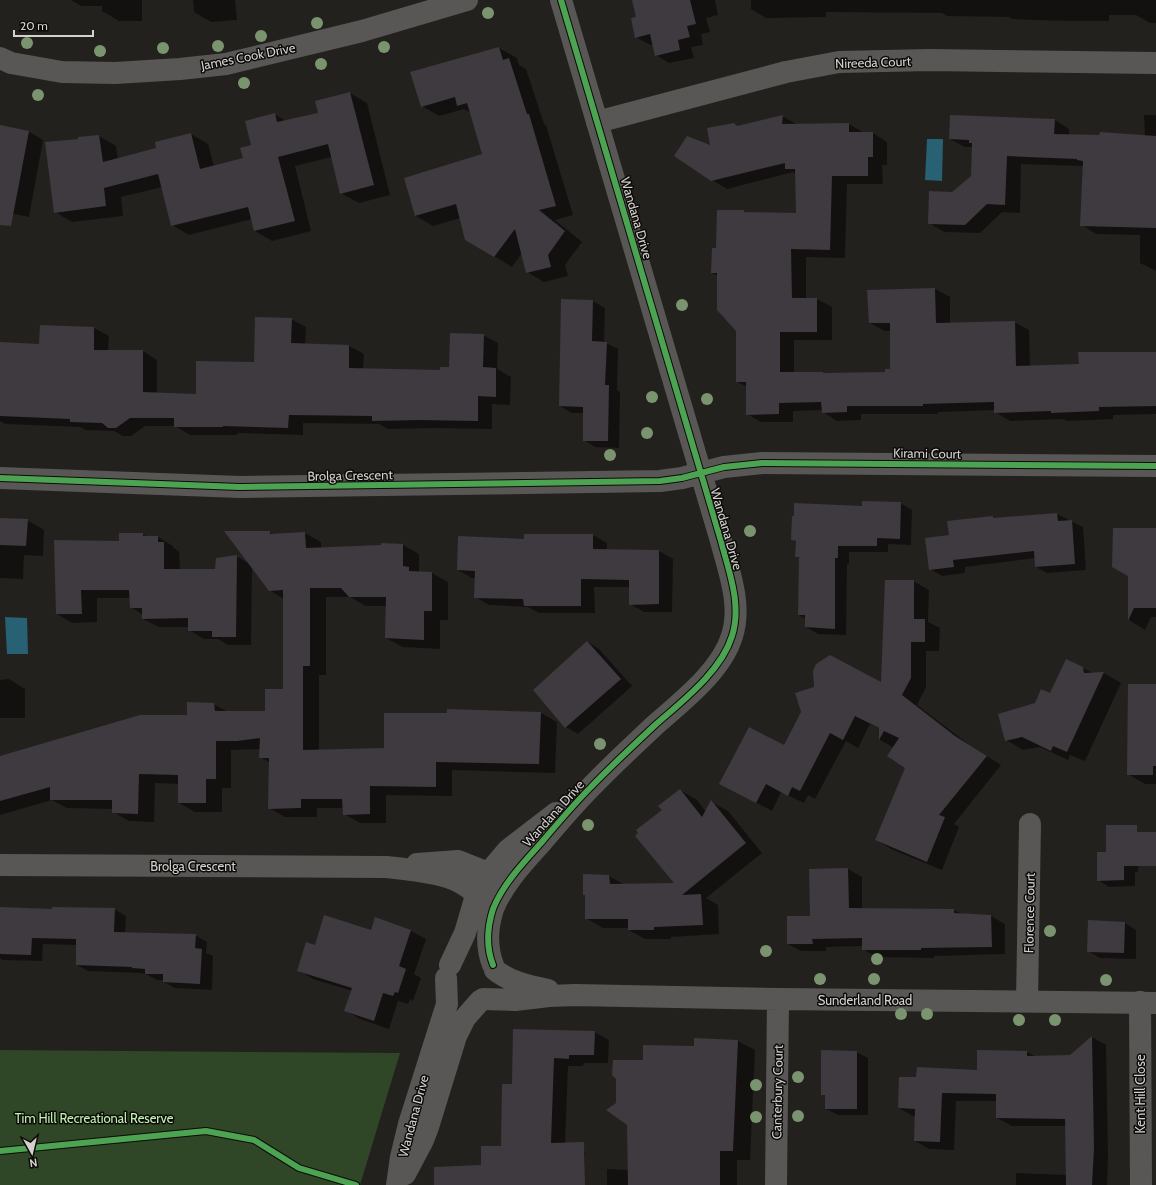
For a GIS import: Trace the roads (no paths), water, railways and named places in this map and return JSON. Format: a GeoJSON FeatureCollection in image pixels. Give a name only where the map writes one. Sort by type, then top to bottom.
{"type":"FeatureCollection","features":[{"type":"Feature","properties":{"kind":"street","name":"James Cook Drive"},"geometry":{"type":"LineString","coordinates":[[0,58],[10,63],[62,72],[115,73],[180,69],[226,64],[362,31],[467,0]]}},
{"type":"Feature","properties":{"kind":"street","name":"Wandana Drive"},"geometry":{"type":"LineString","coordinates":[[398,1185],[423,1140],[456,1036],[465,1018],[482,1000],[490,994],[495,985],[496,975],[488,949],[489,924],[501,893],[527,859],[576,803],[602,776],[705,679],[723,656],[732,636],[736,613],[734,592],[720,541],[561,0]]}},
{"type":"Feature","properties":{"kind":"street","name":"Nireeda Court"},"geometry":{"type":"LineString","coordinates":[[597,122],[786,72],[839,62],[930,60],[1156,63]]}},
{"type":"Feature","properties":{"kind":"street","name":"Kirami Court"},"geometry":{"type":"LineString","coordinates":[[699,472],[724,466],[762,462],[1156,466]]}},
{"type":"Feature","properties":{"kind":"street","name":"Brolga Crescent"},"geometry":{"type":"LineString","coordinates":[[0,478],[240,487],[660,481],[682,478],[699,472]]}},
{"type":"Feature","properties":{"kind":"street","name":"Wandana Drive"},"geometry":{"type":"LineString","coordinates":[[398,1185],[401,1157],[409,1124],[447,1004],[448,971],[465,933],[477,894],[488,873],[508,850],[602,776]]}},
{"type":"Feature","properties":{"kind":"street","name":"Florence Court"},"geometry":{"type":"LineString","coordinates":[[1027,1001],[1030,824]]}},
{"type":"Feature","properties":{"kind":"street","name":"Brolga Crescent"},"geometry":{"type":"LineString","coordinates":[[386,867],[454,860],[488,873]]}},
{"type":"Feature","properties":{"kind":"street","name":"Brolga Crescent"},"geometry":{"type":"LineString","coordinates":[[0,865],[386,867],[406,869],[451,878],[477,894]]}},
{"type":"Feature","properties":{"kind":"street"},"geometry":{"type":"LineString","coordinates":[[488,873],[501,893]]}},
{"type":"Feature","properties":{"kind":"street"},"geometry":{"type":"LineString","coordinates":[[477,894],[501,893]]}},
{"type":"Feature","properties":{"kind":"street"},"geometry":{"type":"LineString","coordinates":[[482,1000],[467,1002],[460,1000],[447,985],[448,971],[460,956],[472,953],[482,955],[490,961],[494,968]]}},
{"type":"Feature","properties":{"kind":"street","name":"Sunderland Road"},"geometry":{"type":"LineString","coordinates":[[494,968],[507,979],[514,982],[575,995]]}},
{"type":"Feature","properties":{"kind":"street","name":"Sunderland Road"},"geometry":{"type":"LineString","coordinates":[[482,1000],[515,1000],[575,995],[778,999],[1148,1002]]}},
{"type":"Feature","properties":{"kind":"street","name":"Canterbury Court"},"geometry":{"type":"LineString","coordinates":[[776,1185],[778,999]]}},
{"type":"Feature","properties":{"kind":"street","name":"Kent Hill Close"},"geometry":{"type":"LineString","coordinates":[[1141,1185],[1139,1120],[1148,1002]]}},
{"type":"Feature","properties":{"kind":"water"},"geometry":{"type":"Polygon","coordinates":[[[927,139],[943,139],[942,181],[925,180],[927,139]]]}},
{"type":"Feature","properties":{"kind":"water"},"geometry":{"type":"Polygon","coordinates":[[[5,617],[27,618],[28,654],[7,654],[5,617]]]}},
{"type":"Feature","properties":{"kind":"park label","name":"Tim Hill Recreational Reserve"},"geometry":{"type":"Point","coordinates":[94,1118]}}]}
